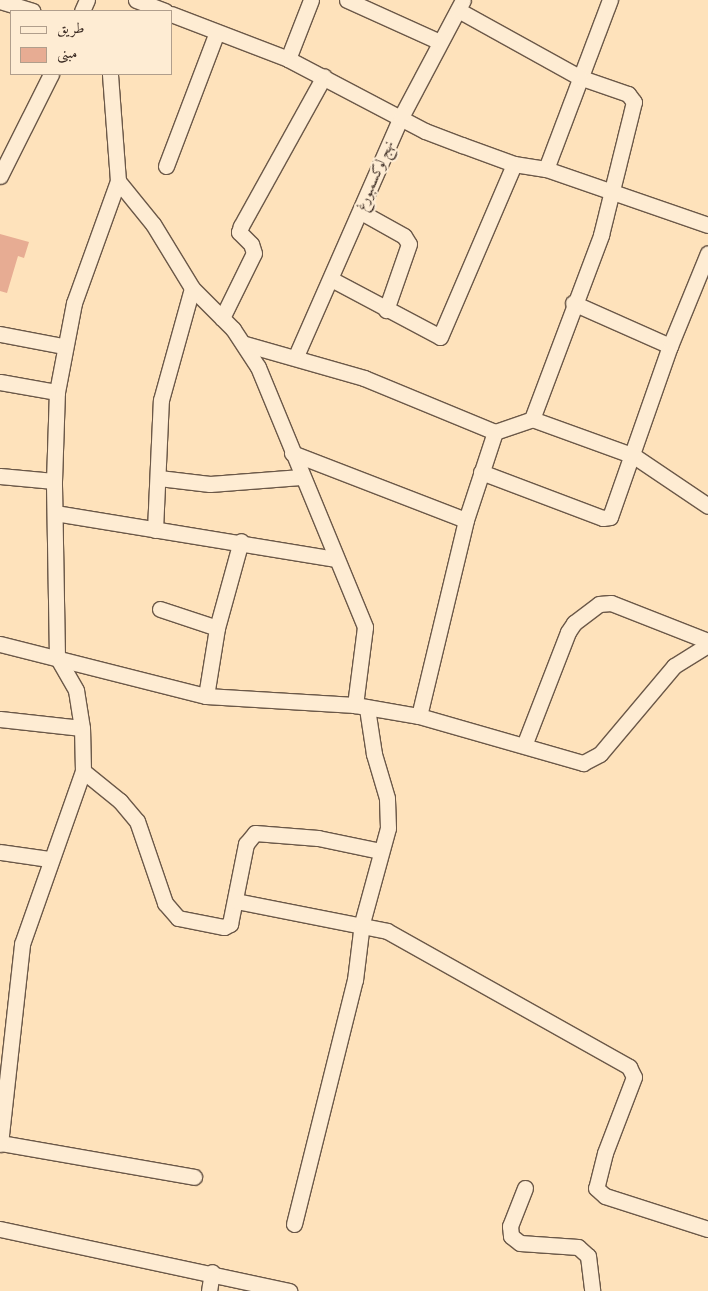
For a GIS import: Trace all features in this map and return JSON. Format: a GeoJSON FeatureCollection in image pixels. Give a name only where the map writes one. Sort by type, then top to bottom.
{"type":"FeatureCollection","features":[{"type":"Feature","properties":{"kind":"street"},"geometry":{"type":"LineString","coordinates":[[136,0],[162,10]]}},
{"type":"Feature","properties":{"kind":"street"},"geometry":{"type":"LineString","coordinates":[[288,59],[311,0]]}},
{"type":"Feature","properties":{"kind":"street"},"geometry":{"type":"LineString","coordinates":[[347,0],[440,42]]}},
{"type":"Feature","properties":{"kind":"street"},"geometry":{"type":"LineString","coordinates":[[546,169],[579,77],[610,0]]}},
{"type":"Feature","properties":{"kind":"street"},"geometry":{"type":"LineString","coordinates":[[0,1],[29,10]]}},
{"type":"Feature","properties":{"kind":"street"},"geometry":{"type":"LineString","coordinates":[[460,5],[579,77],[628,94],[634,102],[612,193],[532,419]]}},
{"type":"Feature","properties":{"kind":"street","name":"نهج لوكسمبورغ"},"geometry":{"type":"LineString","coordinates":[[296,356],[361,212],[401,116],[460,5]]}},
{"type":"Feature","properties":{"kind":"street"},"geometry":{"type":"LineString","coordinates":[[172,14],[288,59],[401,116],[425,131],[514,164],[546,169],[708,225]]}},
{"type":"Feature","properties":{"kind":"street"},"geometry":{"type":"LineString","coordinates":[[166,166],[217,32]]}},
{"type":"Feature","properties":{"kind":"street"},"geometry":{"type":"LineString","coordinates":[[0,176],[50,75]]}},
{"type":"Feature","properties":{"kind":"street"},"geometry":{"type":"LineString","coordinates":[[110,75],[118,181],[89,256],[63,346],[57,392],[54,481],[56,657],[76,690],[82,728],[83,771],[49,859],[22,944],[7,1014],[0,1143],[194,1177]]}},
{"type":"Feature","properties":{"kind":"street"},"geometry":{"type":"LineString","coordinates":[[222,318],[254,253],[251,244],[242,237],[241,226],[324,76]]}},
{"type":"Feature","properties":{"kind":"street"},"geometry":{"type":"LineString","coordinates":[[331,279],[435,337],[442,335],[514,164]]}},
{"type":"Feature","properties":{"kind":"street"},"geometry":{"type":"LineString","coordinates":[[118,181],[153,224],[192,288],[245,344],[365,627],[361,706],[388,813],[362,923],[356,980],[294,1224]]}},
{"type":"Feature","properties":{"kind":"street"},"geometry":{"type":"LineString","coordinates":[[361,212],[404,236],[409,244],[386,310]]}},
{"type":"Feature","properties":{"kind":"street"},"geometry":{"type":"LineString","coordinates":[[481,472],[607,519],[613,514],[670,346],[708,252]]}},
{"type":"Feature","properties":{"kind":"street"},"geometry":{"type":"LineString","coordinates":[[155,530],[159,478],[161,400],[192,288]]}},
{"type":"Feature","properties":{"kind":"street"},"geometry":{"type":"LineString","coordinates":[[573,303],[670,346]]}},
{"type":"Feature","properties":{"kind":"street"},"geometry":{"type":"LineString","coordinates":[[0,334],[63,346]]}},
{"type":"Feature","properties":{"kind":"street"},"geometry":{"type":"LineString","coordinates":[[245,344],[296,356],[364,378],[494,432],[532,419],[634,456],[708,506]]}},
{"type":"Feature","properties":{"kind":"street"},"geometry":{"type":"LineString","coordinates":[[0,382],[57,392]]}},
{"type":"Feature","properties":{"kind":"street"},"geometry":{"type":"LineString","coordinates":[[419,716],[466,520],[494,432]]}},
{"type":"Feature","properties":{"kind":"street"},"geometry":{"type":"LineString","coordinates":[[292,453],[466,520]]}},
{"type":"Feature","properties":{"kind":"street"},"geometry":{"type":"LineString","coordinates":[[0,476],[54,481]]}},
{"type":"Feature","properties":{"kind":"street"},"geometry":{"type":"LineString","coordinates":[[159,478],[210,484],[301,477]]}},
{"type":"Feature","properties":{"kind":"street"},"geometry":{"type":"LineString","coordinates":[[55,513],[155,530],[241,541],[336,559]]}},
{"type":"Feature","properties":{"kind":"street"},"geometry":{"type":"LineString","coordinates":[[206,696],[217,628],[241,541]]}},
{"type":"Feature","properties":{"kind":"street"},"geometry":{"type":"LineString","coordinates":[[525,743],[568,632],[574,623],[599,604],[611,603],[708,641]]}},
{"type":"Feature","properties":{"kind":"street"},"geometry":{"type":"LineString","coordinates":[[160,609],[217,628]]}},
{"type":"Feature","properties":{"kind":"street"},"geometry":{"type":"LineString","coordinates":[[0,644],[206,696],[361,706],[419,716],[525,743],[583,764],[595,760],[674,666],[708,645]]}},
{"type":"Feature","properties":{"kind":"street"},"geometry":{"type":"LineString","coordinates":[[0,719],[82,728]]}},
{"type":"Feature","properties":{"kind":"street"},"geometry":{"type":"LineString","coordinates":[[83,771],[120,801],[137,821],[172,916],[228,926],[236,901],[246,844],[255,833],[318,838],[380,851]]}},
{"type":"Feature","properties":{"kind":"street"},"geometry":{"type":"LineString","coordinates":[[0,852],[49,859]]}},
{"type":"Feature","properties":{"kind":"street"},"geometry":{"type":"LineString","coordinates":[[236,901],[362,923],[387,931],[631,1069],[634,1077],[596,1188],[605,1196],[708,1229]]}},
{"type":"Feature","properties":{"kind":"street"},"geometry":{"type":"LineString","coordinates":[[525,1188],[510,1226],[511,1236],[520,1243],[578,1247],[588,1256],[592,1291]]}},
{"type":"Feature","properties":{"kind":"street"},"geometry":{"type":"LineString","coordinates":[[0,1229],[212,1272],[289,1291]]}},
{"type":"Feature","properties":{"kind":"street"},"geometry":{"type":"LineString","coordinates":[[209,1291],[212,1272]]}},
{"type":"Feature","properties":{"kind":"building"},"geometry":{"type":"Polygon","coordinates":[[[0,234],[29,242],[24,258],[18,256],[7,293],[0,291],[0,234]]]}}]}
